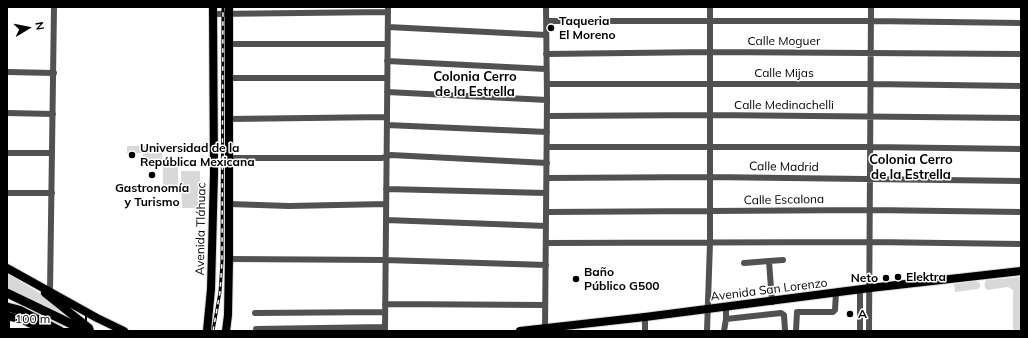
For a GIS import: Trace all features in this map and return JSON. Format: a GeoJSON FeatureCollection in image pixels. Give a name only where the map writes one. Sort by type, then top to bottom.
{"type":"FeatureCollection","features":[{"type":"Feature","properties":{"kind":"highway"},"geometry":{"type":"LineString","coordinates":[[7,293],[86,331]]}},
{"type":"Feature","properties":{"kind":"highway"},"geometry":{"type":"LineString","coordinates":[[7,307],[19,310],[60,331]]}},
{"type":"Feature","properties":{"kind":"main road","name":"Avenida Tláhuac"},"geometry":{"type":"LineString","coordinates":[[207,331],[211,289],[214,173],[213,10]]}},
{"type":"Feature","properties":{"kind":"main road"},"geometry":{"type":"LineString","coordinates":[[226,331],[228,315],[229,259],[229,10]]}},
{"type":"Feature","properties":{"kind":"main road"},"geometry":{"type":"LineString","coordinates":[[7,268],[97,318],[124,331]]}},
{"type":"Feature","properties":{"kind":"main road","name":"Avenida San Lorenzo"},"geometry":{"type":"LineString","coordinates":[[520,331],[1021,271]]}},
{"type":"Feature","properties":{"kind":"main road"},"geometry":{"type":"LineString","coordinates":[[24,277],[89,328],[90,331]]}},
{"type":"Feature","properties":{"kind":"main road"},"geometry":{"type":"LineString","coordinates":[[7,316],[22,320],[45,331]]}},
{"type":"Feature","properties":{"kind":"street"},"geometry":{"type":"LineString","coordinates":[[50,292],[54,7]]}},
{"type":"Feature","properties":{"kind":"street"},"geometry":{"type":"LineString","coordinates":[[545,329],[547,163],[546,7]]}},
{"type":"Feature","properties":{"kind":"street"},"geometry":{"type":"LineString","coordinates":[[707,331],[710,243],[710,7]]}},
{"type":"Feature","properties":{"kind":"street"},"geometry":{"type":"LineString","coordinates":[[869,331],[871,7]]}},
{"type":"Feature","properties":{"kind":"street"},"geometry":{"type":"LineString","coordinates":[[213,10],[387,9],[385,329],[256,330]]}},
{"type":"Feature","properties":{"kind":"street"},"geometry":{"type":"LineString","coordinates":[[546,21],[871,21],[1021,23]]}},
{"type":"Feature","properties":{"kind":"street"},"geometry":{"type":"LineString","coordinates":[[388,27],[546,35]]}},
{"type":"Feature","properties":{"kind":"street"},"geometry":{"type":"LineString","coordinates":[[230,44],[387,44]]}},
{"type":"Feature","properties":{"kind":"street","name":"Calle Moguer"},"geometry":{"type":"LineString","coordinates":[[546,54],[710,52],[1021,54]]}},
{"type":"Feature","properties":{"kind":"street"},"geometry":{"type":"LineString","coordinates":[[387,61],[546,69]]}},
{"type":"Feature","properties":{"kind":"street"},"geometry":{"type":"LineString","coordinates":[[7,72],[54,72]]}},
{"type":"Feature","properties":{"kind":"street"},"geometry":{"type":"LineString","coordinates":[[230,78],[387,78]]}},
{"type":"Feature","properties":{"kind":"street","name":"Calle Mijas"},"geometry":{"type":"LineString","coordinates":[[547,84],[871,84],[1021,86]]}},
{"type":"Feature","properties":{"kind":"street"},"geometry":{"type":"LineString","coordinates":[[387,92],[547,100]]}},
{"type":"Feature","properties":{"kind":"street"},"geometry":{"type":"LineString","coordinates":[[7,113],[53,114]]}},
{"type":"Feature","properties":{"kind":"street","name":"Calle Medinachelli"},"geometry":{"type":"LineString","coordinates":[[547,116],[709,115],[1021,118]]}},
{"type":"Feature","properties":{"kind":"street"},"geometry":{"type":"LineString","coordinates":[[229,119],[387,117]]}},
{"type":"Feature","properties":{"kind":"street"},"geometry":{"type":"LineString","coordinates":[[387,125],[547,132]]}},
{"type":"Feature","properties":{"kind":"street"},"geometry":{"type":"LineString","coordinates":[[547,147],[870,147],[1021,149]]}},
{"type":"Feature","properties":{"kind":"street"},"geometry":{"type":"LineString","coordinates":[[7,154],[52,153]]}},
{"type":"Feature","properties":{"kind":"street"},"geometry":{"type":"LineString","coordinates":[[229,158],[382,158],[386,156],[399,156],[547,163]]}},
{"type":"Feature","properties":{"kind":"street","name":"Calle Madrid"},"geometry":{"type":"LineString","coordinates":[[546,178],[710,177],[1021,181]]}},
{"type":"Feature","properties":{"kind":"street"},"geometry":{"type":"LineString","coordinates":[[386,188],[546,193]]}},
{"type":"Feature","properties":{"kind":"street"},"geometry":{"type":"LineString","coordinates":[[7,193],[52,192]]}},
{"type":"Feature","properties":{"kind":"street"},"geometry":{"type":"LineString","coordinates":[[229,204],[289,206],[386,204]]}},
{"type":"Feature","properties":{"kind":"street","name":"Calle Escalona"},"geometry":{"type":"LineString","coordinates":[[546,212],[870,210],[1021,212]]}},
{"type":"Feature","properties":{"kind":"street"},"geometry":{"type":"LineString","coordinates":[[386,220],[546,226]]}},
{"type":"Feature","properties":{"kind":"street"},"geometry":{"type":"LineString","coordinates":[[546,243],[870,242],[1021,244]]}},
{"type":"Feature","properties":{"kind":"street"},"geometry":{"type":"LineString","coordinates":[[229,259],[385,260],[546,265]]}},
{"type":"Feature","properties":{"kind":"street"},"geometry":{"type":"LineString","coordinates":[[744,263],[783,260]]}},
{"type":"Feature","properties":{"kind":"street"},"geometry":{"type":"LineString","coordinates":[[769,261],[772,302]]}},
{"type":"Feature","properties":{"kind":"street"},"geometry":{"type":"LineString","coordinates":[[860,290],[860,330]]}},
{"type":"Feature","properties":{"kind":"street"},"geometry":{"type":"LineString","coordinates":[[796,331],[797,312],[833,312],[835,310],[836,293]]}},
{"type":"Feature","properties":{"kind":"street"},"geometry":{"type":"LineString","coordinates":[[385,304],[545,305]]}},
{"type":"Feature","properties":{"kind":"street"},"geometry":{"type":"LineString","coordinates":[[724,331],[726,307]]}},
{"type":"Feature","properties":{"kind":"street"},"geometry":{"type":"LineString","coordinates":[[255,313],[385,312]]}},
{"type":"Feature","properties":{"kind":"street"},"geometry":{"type":"LineString","coordinates":[[726,319],[781,313],[784,315],[785,330]]}},
{"type":"Feature","properties":{"kind":"street"},"geometry":{"type":"LineString","coordinates":[[645,317],[645,331]]}},
{"type":"Feature","properties":{"kind":"shaded area"},"geometry":{"type":"Polygon","coordinates":[[[162,145],[162,163],[143,163],[143,153],[127,153],[127,146],[162,145]]]}},
{"type":"Feature","properties":{"kind":"shaded area"},"geometry":{"type":"Polygon","coordinates":[[[163,166],[178,166],[178,191],[163,192],[163,166]]]}},
{"type":"Feature","properties":{"kind":"shaded area"},"geometry":{"type":"Polygon","coordinates":[[[181,171],[200,171],[200,208],[182,208],[181,171]]]}},
{"type":"Feature","properties":{"kind":"shaded area"},"geometry":{"type":"Polygon","coordinates":[[[7,273],[38,292],[80,325],[7,289],[7,273]]]}},
{"type":"Feature","properties":{"kind":"shaded area"},"geometry":{"type":"Polygon","coordinates":[[[1021,277],[1021,330],[1014,330],[1013,290],[1008,287],[987,290],[985,288],[985,284],[986,280],[1021,277]]]}},
{"type":"Feature","properties":{"kind":"shaded area"},"geometry":{"type":"Polygon","coordinates":[[[976,281],[980,283],[980,287],[978,289],[955,292],[954,284],[976,281]]]}},
{"type":"Feature","properties":{"kind":"railway"},"geometry":{"type":"LineString","coordinates":[[213,331],[220,292],[222,262],[223,7]]}},
{"type":"Feature","properties":{"kind":"place","name":"Taqueria El Moreno"},"geometry":{"type":"Point","coordinates":[551,28]}},
{"type":"Feature","properties":{"kind":"place","name":"Universidad de la República Mexicana"},"geometry":{"type":"Point","coordinates":[132,155]}},
{"type":"Feature","properties":{"kind":"place","name":"Gastronomía y Turismo"},"geometry":{"type":"Point","coordinates":[152,175]}},
{"type":"Feature","properties":{"kind":"place","name":"Elektra"},"geometry":{"type":"Point","coordinates":[898,277]}},
{"type":"Feature","properties":{"kind":"place","name":"Neto"},"geometry":{"type":"Point","coordinates":[886,278]}},
{"type":"Feature","properties":{"kind":"place","name":"Baño Público G500"},"geometry":{"type":"Point","coordinates":[576,279]}},
{"type":"Feature","properties":{"kind":"place","name":"A"},"geometry":{"type":"Point","coordinates":[850,314]}},
{"type":"Feature","properties":{"kind":"district","name":"Colonia Cerro de la Estrella"},"geometry":{"type":"Point","coordinates":[475,84]}},
{"type":"Feature","properties":{"kind":"district","name":"Colonia Cerro de la Estrella"},"geometry":{"type":"Point","coordinates":[911,168]}}]}
